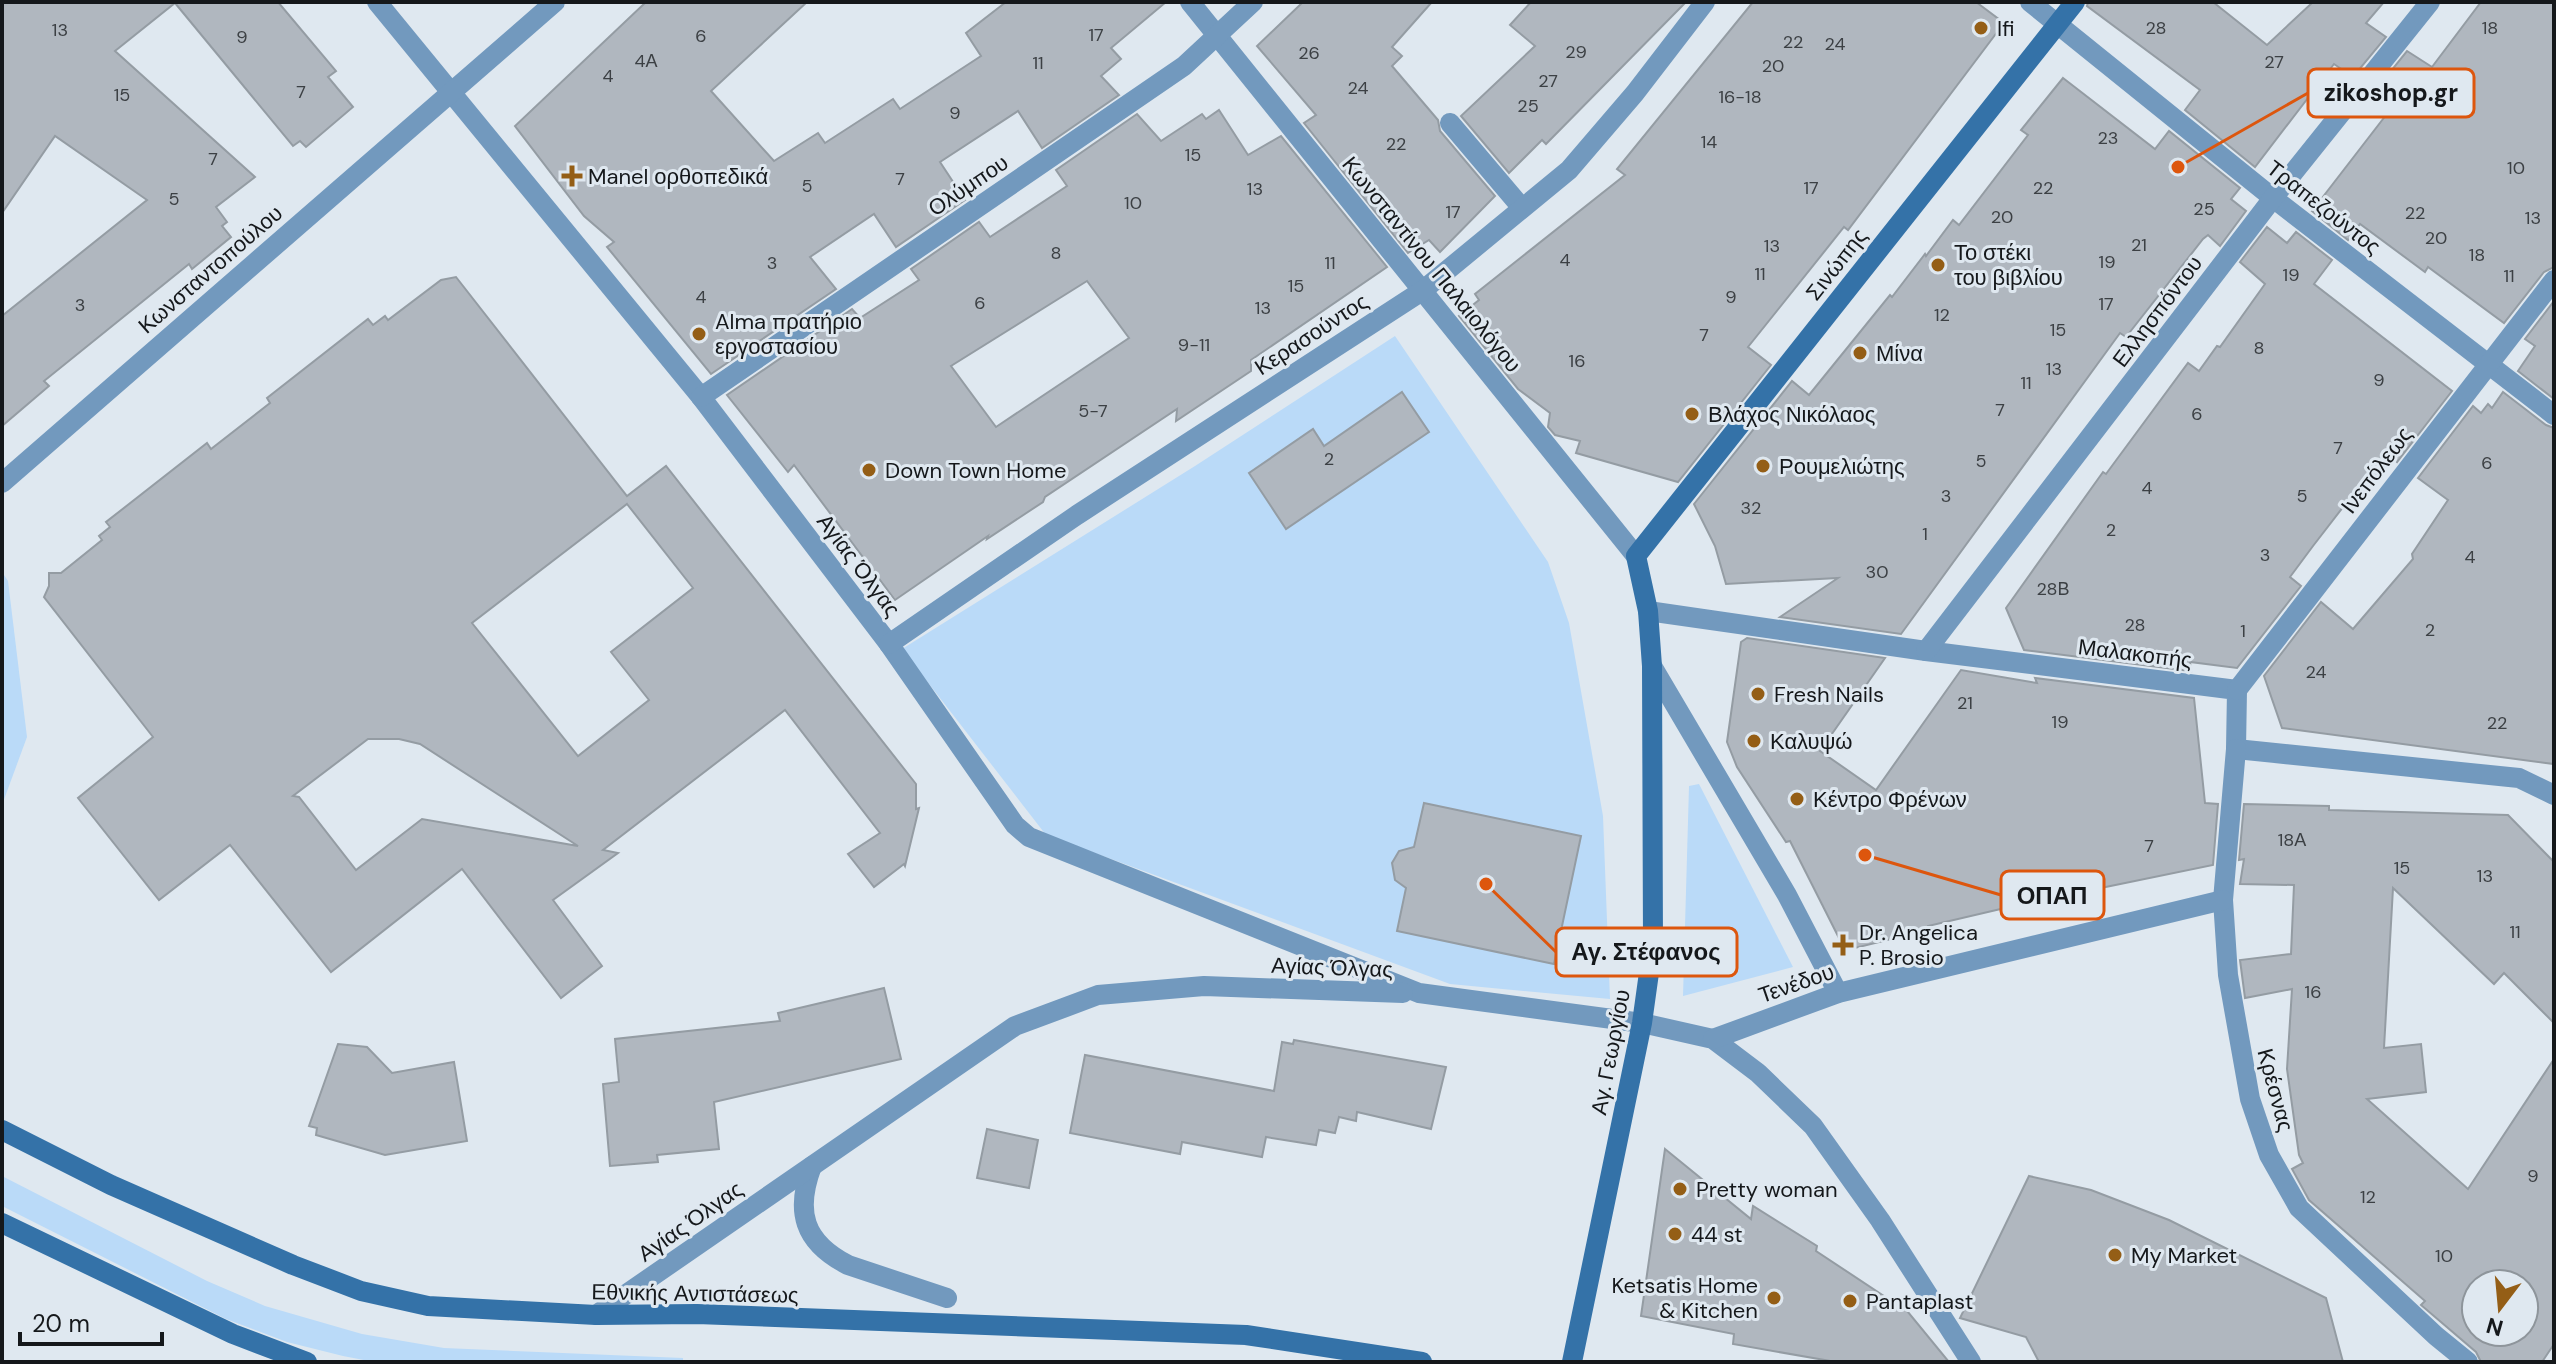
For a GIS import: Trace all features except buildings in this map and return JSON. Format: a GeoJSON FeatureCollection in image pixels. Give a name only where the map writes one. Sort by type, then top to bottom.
{"type":"FeatureCollection","features":[{"type":"Feature","properties":{"kind":"main road","name":"Σινώπης"},"geometry":{"type":"LineString","coordinates":[[1636,556],[2075,2]]}},
{"type":"Feature","properties":{"kind":"main road","name":"Αγ. Γεωργίου"},"geometry":{"type":"LineString","coordinates":[[1572,1362],[1642,1023],[1653,944],[1652,666],[1648,611],[1636,556]]}},
{"type":"Feature","properties":{"kind":"main road","name":"Εθνικής Αντιστάσεως"},"geometry":{"type":"LineString","coordinates":[[2,1130],[111,1185],[293,1265],[361,1291],[428,1306],[596,1315],[697,1314],[1246,1335],[1422,1362]]}},
{"type":"Feature","properties":{"kind":"main road"},"geometry":{"type":"LineString","coordinates":[[2,1223],[233,1334],[307,1362]]}},
{"type":"Feature","properties":{"kind":"street","name":"Αγίας Όλγας"},"geometry":{"type":"LineString","coordinates":[[377,2],[701,397],[889,644],[1015,825],[1029,837],[1419,993]]}},
{"type":"Feature","properties":{"kind":"street","name":"Κωνσταντοπούλου"},"geometry":{"type":"LineString","coordinates":[[2,483],[555,2]]}},
{"type":"Feature","properties":{"kind":"street","name":"Κωνσταντίνου Παλαιολόγου"},"geometry":{"type":"LineString","coordinates":[[1190,2],[1636,556]]}},
{"type":"Feature","properties":{"kind":"street","name":"Ολύμπου"},"geometry":{"type":"LineString","coordinates":[[701,397],[1184,66],[1253,2]]}},
{"type":"Feature","properties":{"kind":"street","name":"Κερασούντος"},"geometry":{"type":"LineString","coordinates":[[889,644],[1090,507],[1422,291],[1569,170],[1635,93],[1705,2]]}},
{"type":"Feature","properties":{"kind":"street","name":"Τραπεζούντος"},"geometry":{"type":"LineString","coordinates":[[2030,2],[2273,198],[2554,415]]}},
{"type":"Feature","properties":{"kind":"street","name":"Ελλησπόντου"},"geometry":{"type":"LineString","coordinates":[[1926,651],[2273,198],[2430,2]]}},
{"type":"Feature","properties":{"kind":"street"},"geometry":{"type":"LineString","coordinates":[[1450,123],[1522,208]]}},
{"type":"Feature","properties":{"kind":"street","name":"Ινεπόλεως"},"geometry":{"type":"LineString","coordinates":[[2237,690],[2554,280]]}},
{"type":"Feature","properties":{"kind":"street","name":"Μαλακοπής"},"geometry":{"type":"LineString","coordinates":[[1648,611],[1926,651],[2237,690]]}},
{"type":"Feature","properties":{"kind":"street"},"geometry":{"type":"LineString","coordinates":[[1652,666],[1787,895],[1838,993]]}},
{"type":"Feature","properties":{"kind":"street"},"geometry":{"type":"LineString","coordinates":[[2237,690],[2236,749],[2519,778],[2554,795]]}},
{"type":"Feature","properties":{"kind":"street","name":"Κρέσνας"},"geometry":{"type":"LineString","coordinates":[[2236,749],[2223,900],[2228,975],[2250,1099],[2269,1155],[2283,1185],[2299,1208],[2468,1362]]}},
{"type":"Feature","properties":{"kind":"street","name":"Τενέδου"},"geometry":{"type":"LineString","coordinates":[[1713,1039],[1838,993],[2223,900]]}},
{"type":"Feature","properties":{"kind":"street","name":"Αγίας Όλγας"},"geometry":{"type":"LineString","coordinates":[[596,1315],[1015,1026],[1098,995],[1204,986],[1419,993],[1642,1023],[1713,1039]]}},
{"type":"Feature","properties":{"kind":"street"},"geometry":{"type":"LineString","coordinates":[[1713,1039],[1758,1073],[1813,1126],[1880,1220],[1971,1362]]}},
{"type":"Feature","properties":{"kind":"street"},"geometry":{"type":"LineString","coordinates":[[812,1166],[804,1188],[804,1221],[811,1234],[833,1258],[947,1298]]}},
{"type":"Feature","properties":{"kind":"shaded area"},"geometry":{"type":"Polygon","coordinates":[[[1395,336],[1548,562],[1569,623],[1603,816],[1610,999],[1450,984],[1046,835],[902,649],[1195,466],[1395,336]]]}},
{"type":"Feature","properties":{"kind":"shaded area"},"geometry":{"type":"Polygon","coordinates":[[[2,572],[8,581],[27,737],[2,805],[2,572]]]}},
{"type":"Feature","properties":{"kind":"shaded area"},"geometry":{"type":"Polygon","coordinates":[[[1699,784],[1793,967],[1683,996],[1689,786],[1699,784]]]}},
{"type":"Feature","properties":{"kind":"shaded area"},"geometry":{"type":"Polygon","coordinates":[[[2,1176],[207,1281],[265,1306],[362,1334],[444,1348],[683,1358],[683,1362],[374,1362],[287,1342],[226,1319],[2,1206],[2,1176]]]}},
{"type":"Feature","properties":{"kind":"place","name":"Ifi"},"geometry":{"type":"Point","coordinates":[1981,28]}},
{"type":"Feature","properties":{"kind":"place","name":"zikoshop.gr"},"geometry":{"type":"Point","coordinates":[2178,167]}},
{"type":"Feature","properties":{"kind":"place","name":"Manel ορθοπεδικά"},"geometry":{"type":"Point","coordinates":[572,176]}},
{"type":"Feature","properties":{"kind":"place","name":"Το στέκι του βιβλίου"},"geometry":{"type":"Point","coordinates":[1938,265]}},
{"type":"Feature","properties":{"kind":"place","name":"Alma πρατήριο εργοστασίου"},"geometry":{"type":"Point","coordinates":[699,334]}},
{"type":"Feature","properties":{"kind":"place","name":"Μίνα"},"geometry":{"type":"Point","coordinates":[1860,353]}},
{"type":"Feature","properties":{"kind":"place","name":"Βλάχος Νικόλαος"},"geometry":{"type":"Point","coordinates":[1692,414]}},
{"type":"Feature","properties":{"kind":"place","name":"Ρουμελιώτης"},"geometry":{"type":"Point","coordinates":[1763,466]}},
{"type":"Feature","properties":{"kind":"place","name":"Down Town Home"},"geometry":{"type":"Point","coordinates":[869,470]}},
{"type":"Feature","properties":{"kind":"place","name":"Fresh Nails"},"geometry":{"type":"Point","coordinates":[1758,694]}},
{"type":"Feature","properties":{"kind":"place","name":"Καλυψώ"},"geometry":{"type":"Point","coordinates":[1754,741]}},
{"type":"Feature","properties":{"kind":"place","name":"Κέντρο Φρένων"},"geometry":{"type":"Point","coordinates":[1797,799]}},
{"type":"Feature","properties":{"kind":"place","name":"ΟΠΑΠ"},"geometry":{"type":"Point","coordinates":[1865,855]}},
{"type":"Feature","properties":{"kind":"place","name":"Αγ. Στέφανος"},"geometry":{"type":"Point","coordinates":[1486,884]}},
{"type":"Feature","properties":{"kind":"place","name":"Dr. Angelica P. Brosio"},"geometry":{"type":"Point","coordinates":[1843,945]}},
{"type":"Feature","properties":{"kind":"place","name":"Pretty woman"},"geometry":{"type":"Point","coordinates":[1680,1189]}},
{"type":"Feature","properties":{"kind":"place","name":"44 st"},"geometry":{"type":"Point","coordinates":[1675,1234]}},
{"type":"Feature","properties":{"kind":"place","name":"My Market"},"geometry":{"type":"Point","coordinates":[2115,1255]}},
{"type":"Feature","properties":{"kind":"place","name":"Ketsatis Home & Kitchen"},"geometry":{"type":"Point","coordinates":[1774,1298]}},
{"type":"Feature","properties":{"kind":"place","name":"Pantaplast"},"geometry":{"type":"Point","coordinates":[1850,1301]}}]}
